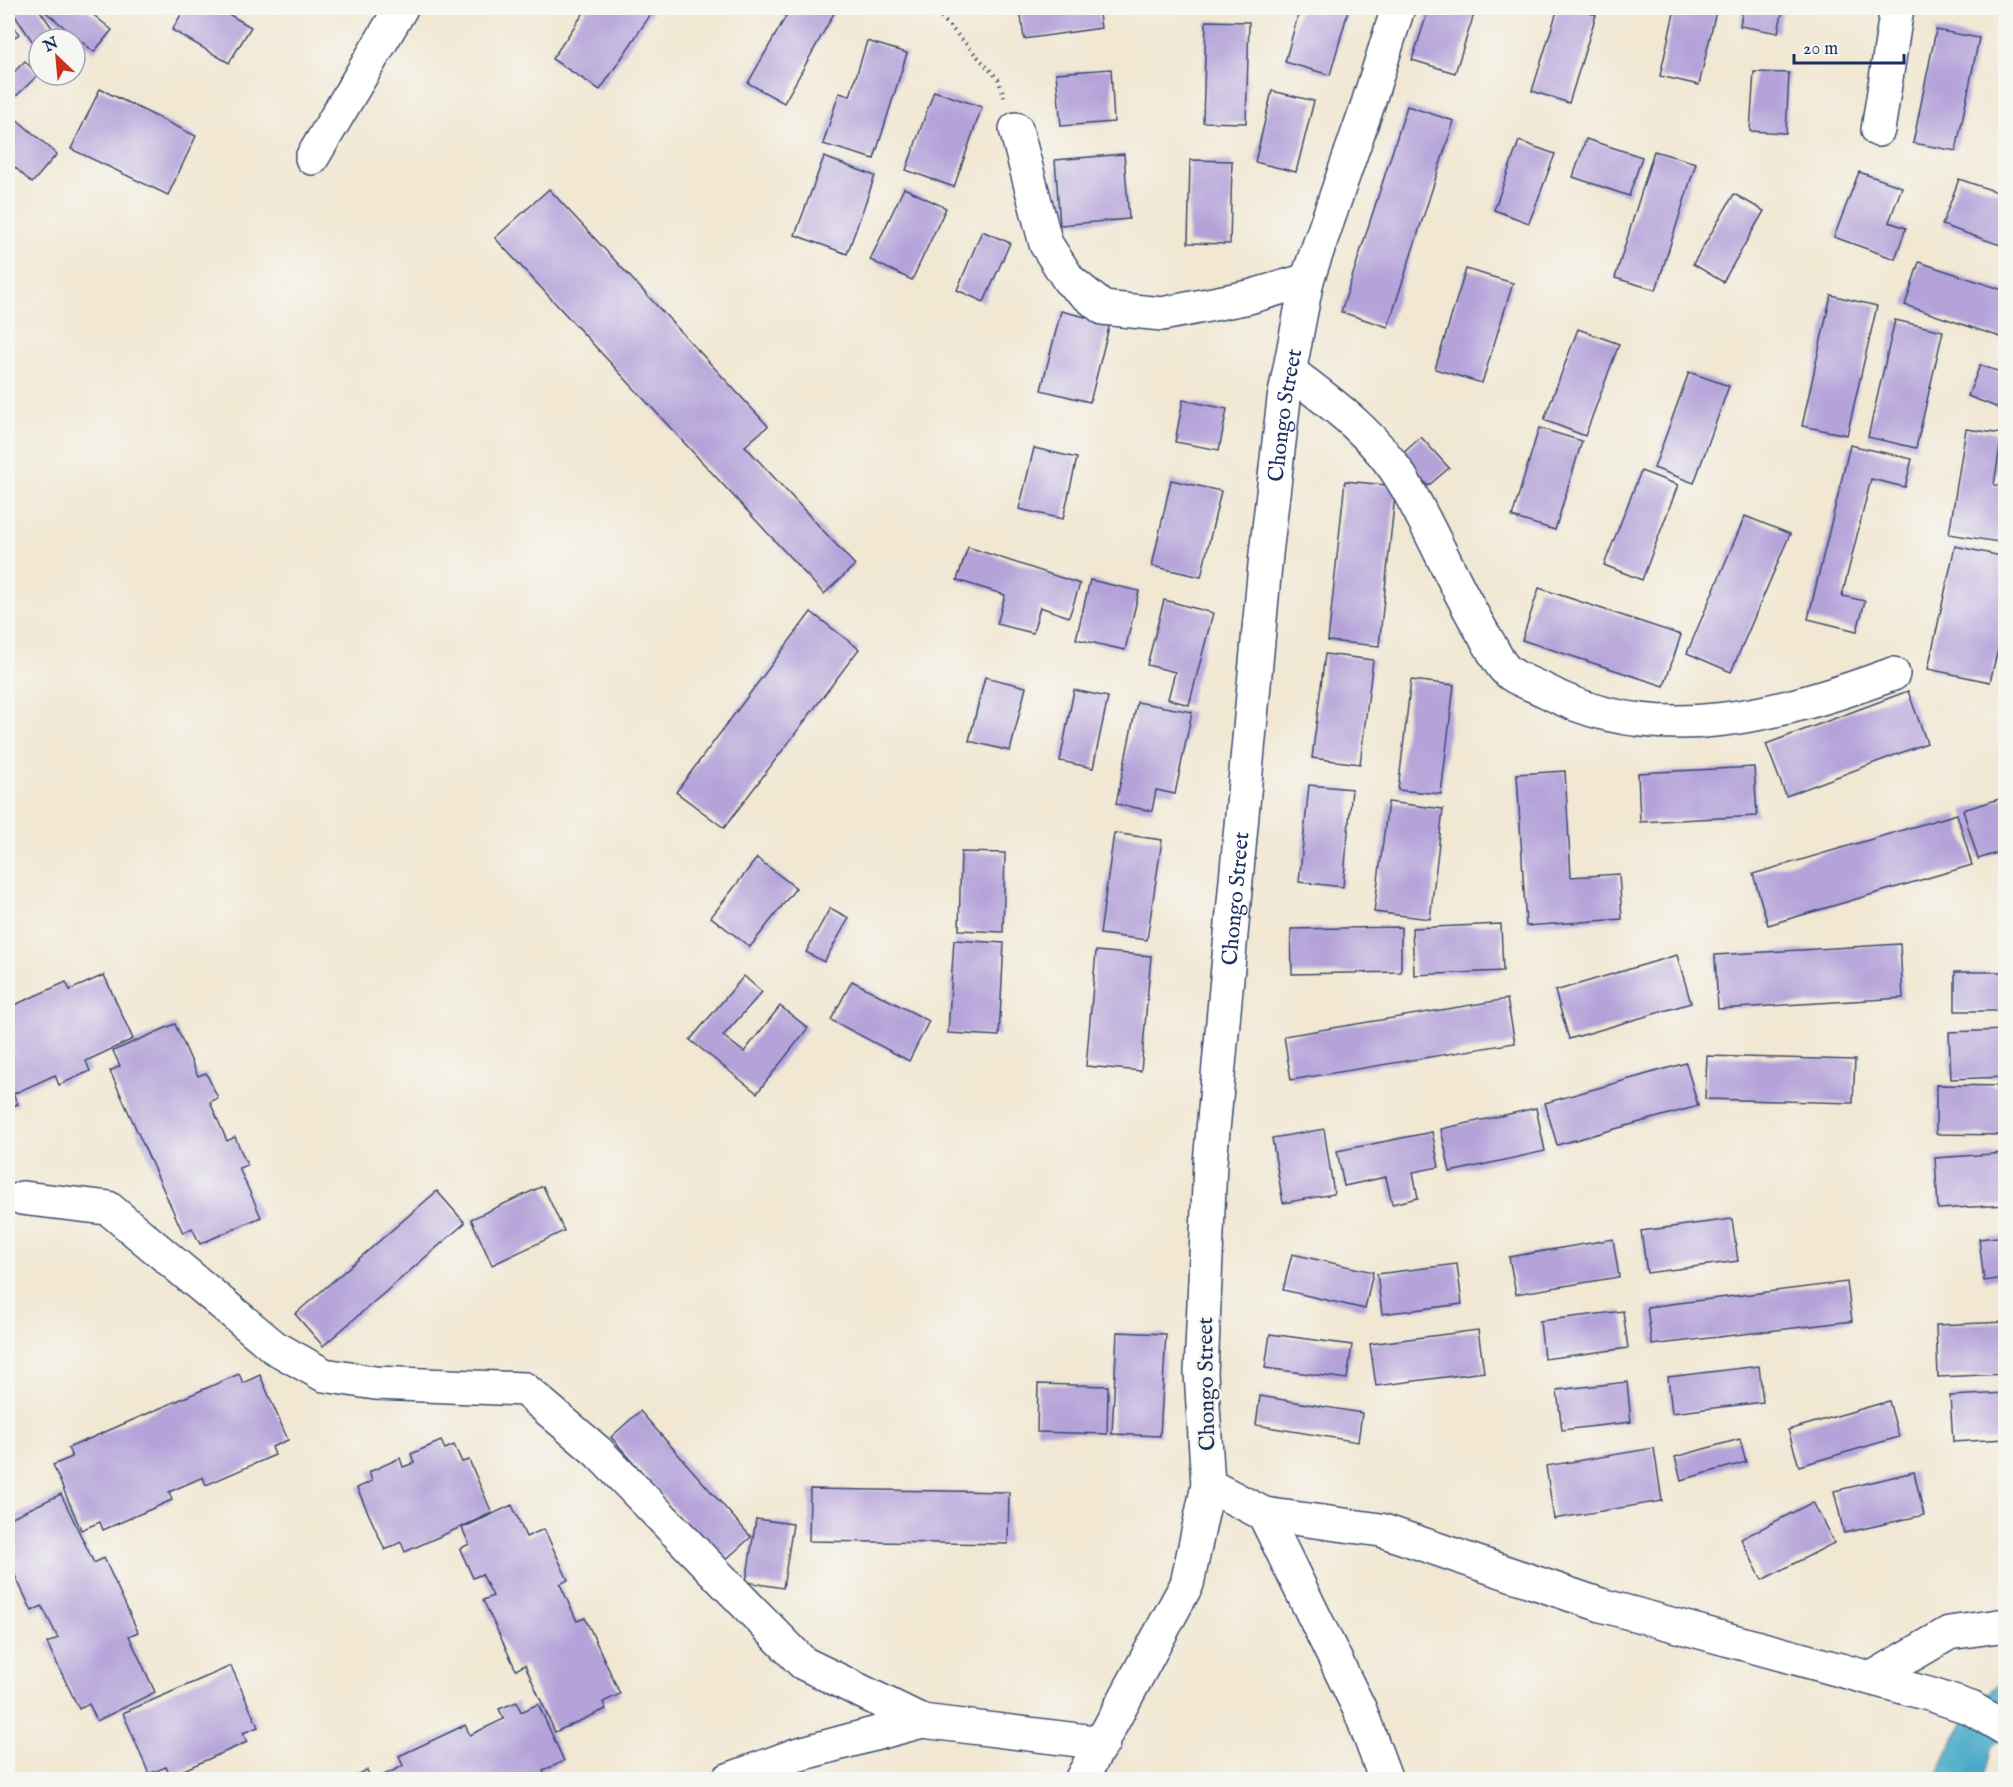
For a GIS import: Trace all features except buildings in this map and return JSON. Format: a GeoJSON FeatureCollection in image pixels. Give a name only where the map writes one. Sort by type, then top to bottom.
{"type":"FeatureCollection","features":[{"type":"Feature","properties":{"kind":"street"},"geometry":{"type":"LineString","coordinates":[[312,158],[401,8]]}},
{"type":"Feature","properties":{"kind":"street","name":"Chongo Street"},"geometry":{"type":"LineString","coordinates":[[1081,1779],[1103,1743],[1187,1584],[1208,1485],[1201,1373],[1210,1162],[1266,554],[1284,399],[1307,280],[1367,107],[1398,8]]}},
{"type":"Feature","properties":{"kind":"street"},"geometry":{"type":"LineString","coordinates":[[1878,130],[1897,8]]}},
{"type":"Feature","properties":{"kind":"street"},"geometry":{"type":"LineString","coordinates":[[1016,129],[1046,244],[1069,280],[1103,308],[1162,314],[1249,297],[1307,280]]}},
{"type":"Feature","properties":{"kind":"street"},"geometry":{"type":"LineString","coordinates":[[1290,372],[1337,406],[1372,441],[1405,484],[1462,597],[1506,670],[1573,705],[1650,723],[1710,722],[1819,701],[1893,674]]}},
{"type":"Feature","properties":{"kind":"street"},"geometry":{"type":"LineString","coordinates":[[22,1198],[108,1208],[274,1347],[324,1375],[375,1383],[524,1389],[598,1452],[803,1663],[922,1721],[1103,1743]]}},
{"type":"Feature","properties":{"kind":"street"},"geometry":{"type":"LineString","coordinates":[[1208,1485],[1264,1514],[1382,1530],[1600,1605],[1874,1677],[1971,1708],[2006,1730]]}},
{"type":"Feature","properties":{"kind":"street"},"geometry":{"type":"LineString","coordinates":[[1264,1514],[1360,1710],[1386,1779]]}},
{"type":"Feature","properties":{"kind":"street"},"geometry":{"type":"LineString","coordinates":[[1874,1677],[1949,1633],[2006,1625]]}},
{"type":"Feature","properties":{"kind":"street"},"geometry":{"type":"LineString","coordinates":[[728,1779],[796,1755],[922,1721]]}},
{"type":"Feature","properties":{"kind":"path"},"geometry":{"type":"LineString","coordinates":[[933,8],[998,79],[1016,129]]}},
{"type":"Feature","properties":{"kind":"water"},"geometry":{"type":"Polygon","coordinates":[[[2005,1679],[2005,1734],[1991,1748],[1982,1779],[1937,1780],[1947,1754],[1964,1724],[1985,1697],[2005,1679]]]}}]}
